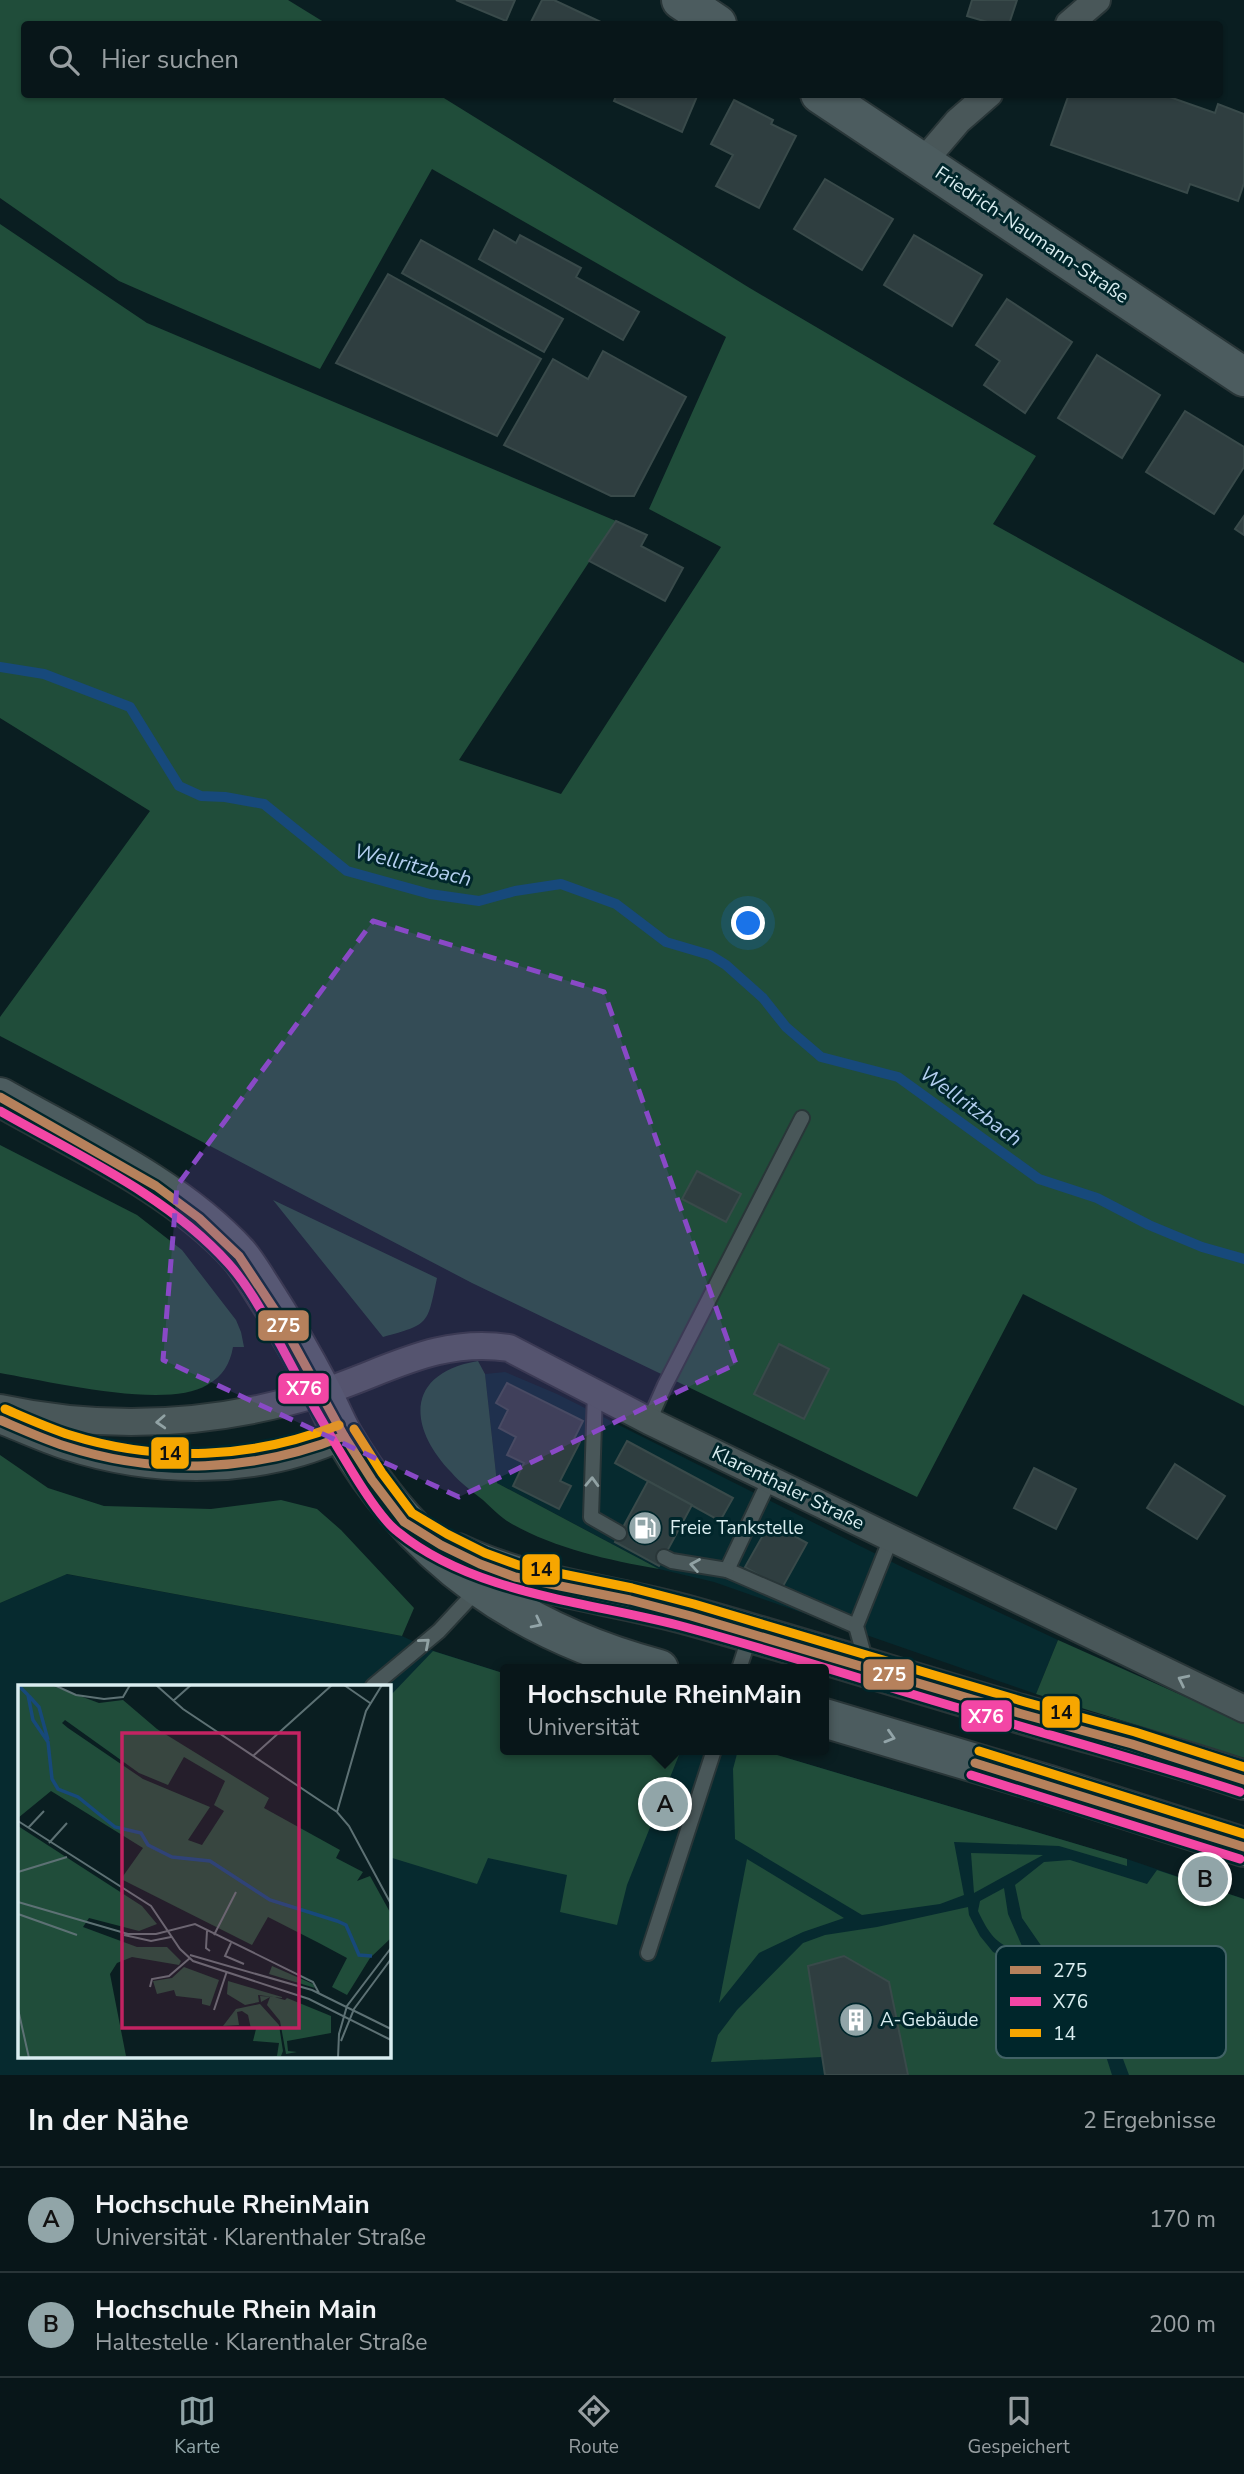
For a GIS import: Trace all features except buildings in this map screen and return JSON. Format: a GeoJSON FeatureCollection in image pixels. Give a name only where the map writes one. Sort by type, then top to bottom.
{"type":"FeatureCollection","features":[{"type":"Feature","properties":{"kind":"main road"},"geometry":{"type":"LineString","coordinates":[[681,0],[712,21]]}},
{"type":"Feature","properties":{"kind":"main road","name":"Friedrich-Naumann-Straße"},"geometry":{"type":"LineString","coordinates":[[826,98],[1244,377]]}},
{"type":"Feature","properties":{"kind":"main road"},"geometry":{"type":"LineString","coordinates":[[0,1097],[156,1186],[200,1218],[219,1236],[248,1267],[372,1480],[404,1522],[440,1556],[513,1611],[595,1650],[642,1664]]}},
{"type":"Feature","properties":{"kind":"main road"},"geometry":{"type":"LineString","coordinates":[[404,1522],[441,1545],[515,1577],[630,1600],[750,1633],[1132,1744],[1244,1780]]}},
{"type":"Feature","properties":{"kind":"main road"},"geometry":{"type":"LineString","coordinates":[[829,1719],[1049,1784],[1244,1847]]}},
{"type":"Feature","properties":{"kind":"street"},"geometry":{"type":"LineString","coordinates":[[1072,21],[1097,0]]}},
{"type":"Feature","properties":{"kind":"street"},"geometry":{"type":"LineString","coordinates":[[923,162],[958,121],[984,98]]}},
{"type":"Feature","properties":{"kind":"street","name":"Klarenthaler Straße"},"geometry":{"type":"LineString","coordinates":[[0,1408],[44,1417],[85,1421],[156,1422],[239,1414],[322,1392],[454,1346],[490,1345],[509,1348],[649,1421],[1244,1709]]}},
{"type":"Feature","properties":{"kind":"street"},"geometry":{"type":"LineString","coordinates":[[0,1420],[66,1447],[111,1458],[180,1465],[203,1466],[280,1459],[319,1448],[344,1436]]}},
{"type":"Feature","properties":{"kind":"lane"},"geometry":{"type":"LineString","coordinates":[[649,1421],[802,1118]]}},
{"type":"Feature","properties":{"kind":"lane"},"geometry":{"type":"LineString","coordinates":[[595,1392],[591,1517],[620,1533]]}},
{"type":"Feature","properties":{"kind":"lane"},"geometry":{"type":"LineString","coordinates":[[727,1570],[770,1479]]}},
{"type":"Feature","properties":{"kind":"lane"},"geometry":{"type":"LineString","coordinates":[[868,1667],[856,1626],[891,1538]]}},
{"type":"Feature","properties":{"kind":"lane"},"geometry":{"type":"LineString","coordinates":[[664,1557],[672,1561],[727,1570],[856,1626]]}},
{"type":"Feature","properties":{"kind":"lane"},"geometry":{"type":"LineString","coordinates":[[374,1685],[439,1631],[479,1588]]}},
{"type":"Feature","properties":{"kind":"lane"},"geometry":{"type":"LineString","coordinates":[[741,1664],[750,1633]]}},
{"type":"Feature","properties":{"kind":"lane"},"geometry":{"type":"LineString","coordinates":[[648,1953],[712,1755]]}},
{"type":"Feature","properties":{"kind":"highlighted area"},"geometry":{"type":"Polygon","coordinates":[[[373,921],[604,992],[736,1364],[459,1497],[163,1360],[177,1186],[373,921]]]}},
{"type":"Feature","properties":{"kind":"shaded area"},"geometry":{"type":"Polygon","coordinates":[[[505,1372],[557,1394],[900,1566],[1058,1640],[1036,1694],[714,1582],[659,1569],[497,1483],[485,1374],[505,1372]]]}},
{"type":"Feature","properties":{"kind":"shaded area"},"geometry":{"type":"Polygon","coordinates":[[[66,1574],[402,1636],[434,1651],[500,1672],[500,1755],[777,1755],[1127,1859],[1244,1899],[1244,2075],[0,2075],[0,1603],[66,1574]]]}},
{"type":"Feature","properties":{"kind":"green space"},"geometry":{"type":"Polygon","coordinates":[[[0,0],[288,0],[322,21],[21,21],[21,98],[444,98],[748,287],[1036,456],[993,524],[1244,663],[1244,1406],[1023,1294],[917,1497],[472,1283],[0,1036],[0,1017],[150,811],[0,718],[0,224],[147,323],[616,521],[459,760],[561,794],[721,547],[649,509],[726,337],[432,169],[320,369],[119,281],[0,198],[0,0]]]}},
{"type":"Feature","properties":{"kind":"green space"},"geometry":{"type":"Polygon","coordinates":[[[0,1145],[137,1215],[182,1250],[236,1320],[241,1332],[244,1347],[233,1347],[228,1364],[217,1378],[189,1392],[164,1395],[76,1387],[0,1373],[0,1145]]]}},
{"type":"Feature","properties":{"kind":"green space"},"geometry":{"type":"Polygon","coordinates":[[[273,1200],[437,1278],[431,1305],[424,1320],[410,1329],[383,1337],[273,1200]]]}},
{"type":"Feature","properties":{"kind":"green space"},"geometry":{"type":"Polygon","coordinates":[[[478,1361],[485,1374],[497,1483],[659,1569],[583,1552],[529,1533],[504,1519],[451,1472],[427,1437],[421,1420],[421,1404],[426,1389],[437,1377],[454,1367],[478,1361]]]}},
{"type":"Feature","properties":{"kind":"green space"},"geometry":{"type":"Polygon","coordinates":[[[0,1455],[48,1488],[104,1506],[211,1509],[281,1500],[317,1509],[341,1530],[414,1608],[402,1636],[67,1574],[0,1603],[0,1455]]]}},
{"type":"Feature","properties":{"kind":"green space"},"geometry":{"type":"Polygon","coordinates":[[[1058,1640],[1244,1723],[1244,1758],[1036,1694],[1058,1640]]]}},
{"type":"Feature","properties":{"kind":"green space"},"geometry":{"type":"Polygon","coordinates":[[[433,1651],[500,1672],[500,1755],[679,1755],[627,1885],[617,1925],[560,1912],[567,1875],[488,1858],[477,1884],[390,1857],[390,1696],[433,1651]]]}},
{"type":"Feature","properties":{"kind":"green space"},"geometry":{"type":"Polygon","coordinates":[[[737,1755],[777,1755],[1127,1859],[1127,1866],[1059,1846],[954,1842],[964,1895],[940,1904],[862,1915],[735,1839],[733,1769],[737,1755]]]}},
{"type":"Feature","properties":{"kind":"green space"},"geometry":{"type":"Polygon","coordinates":[[[971,1853],[1043,1855],[974,1893],[971,1853]]]}},
{"type":"Feature","properties":{"kind":"green space"},"geometry":{"type":"Polygon","coordinates":[[[747,1859],[844,1918],[803,1932],[759,1953],[719,2003],[747,1859]]]}},
{"type":"Feature","properties":{"kind":"green space"},"geometry":{"type":"Polygon","coordinates":[[[1070,1860],[1147,1884],[1157,1870],[1244,1899],[1244,2075],[1129,2075],[1123,2058],[1226,2058],[1226,1946],[1041,1946],[1022,1918],[1015,1885],[1044,1862],[1070,1860]]]}},
{"type":"Feature","properties":{"kind":"green space"},"geometry":{"type":"Polygon","coordinates":[[[1004,1888],[1008,1914],[1022,1946],[1006,1946],[995,1939],[978,1911],[980,1901],[1004,1888]]]}},
{"type":"Feature","properties":{"kind":"green space"},"geometry":{"type":"Polygon","coordinates":[[[968,1907],[969,1915],[980,1936],[996,1953],[996,2058],[1107,2058],[1112,2075],[908,2075],[889,1983],[844,1956],[808,1966],[822,2057],[711,2062],[718,2035],[737,2010],[803,1943],[825,1935],[877,1927],[968,1907]]]}},
{"type":"Feature","properties":{"kind":"waterway","name":"Wellritzbach"},"geometry":{"type":"LineString","coordinates":[[0,667],[44,674],[130,707],[179,786],[201,796],[264,804],[347,871],[430,894],[479,901],[515,891],[561,884],[616,904],[666,942],[710,955],[726,965],[763,998],[786,1027],[821,1057],[898,1077],[1039,1179],[1097,1198],[1149,1225],[1202,1247],[1244,1259]]}},
{"type":"Feature","properties":{"kind":"transit line","name":"275"},"geometry":{"type":"LineString","coordinates":[[0,1097],[156,1186],[199,1218],[239,1256],[276,1312],[344,1436],[372,1480],[404,1522],[441,1545],[515,1577],[630,1600],[691,1616],[1132,1744],[1244,1780]]}},
{"type":"Feature","properties":{"kind":"transit line","name":"X76"},"geometry":{"type":"LineString","coordinates":[[0,1111],[150,1197],[178,1217],[228,1263],[256,1302],[343,1457],[380,1513],[398,1532],[429,1553],[462,1570],[498,1583],[685,1627],[811,1664]]}},
{"type":"Feature","properties":{"kind":"transit line","name":"14"},"geometry":{"type":"LineString","coordinates":[[5,1409],[62,1432],[104,1444],[172,1453],[206,1453],[273,1445],[339,1425]]}},
{"type":"Feature","properties":{"kind":"transit line","name":"275"},"geometry":{"type":"LineString","coordinates":[[0,1420],[32,1434],[100,1456],[170,1466],[205,1466],[275,1457],[344,1436]]}},
{"type":"Feature","properties":{"kind":"transit line","name":"14"},"geometry":{"type":"LineString","coordinates":[[354,1429],[412,1513],[485,1553],[518,1565],[632,1588],[694,1604],[1135,1732],[1244,1767]]}},
{"type":"Feature","properties":{"kind":"transit line","name":"X76"},"geometry":{"type":"LineString","coordinates":[[829,1669],[1240,1792]]}},
{"type":"Feature","properties":{"kind":"transit line","name":"14"},"geometry":{"type":"LineString","coordinates":[[979,1751],[1244,1834]]}},
{"type":"Feature","properties":{"kind":"transit line","name":"275"},"geometry":{"type":"LineString","coordinates":[[975,1763],[1244,1847]]}},
{"type":"Feature","properties":{"kind":"transit line","name":"X76"},"geometry":{"type":"LineString","coordinates":[[971,1775],[1240,1859]]}},
{"type":"Feature","properties":{"kind":"place","name":"Freie Tankstelle"},"geometry":{"type":"Point","coordinates":[645,1528]}},
{"type":"Feature","properties":{"kind":"place","name":"Hochschule RheinMain"},"geometry":{"type":"Point","coordinates":[665,1804]}},
{"type":"Feature","properties":{"kind":"place","name":"Hochschule Rhein Main"},"geometry":{"type":"Point","coordinates":[1205,1879]}},
{"type":"Feature","properties":{"kind":"place","name":"A-Gebäude"},"geometry":{"type":"Point","coordinates":[856,2020]}}]}
